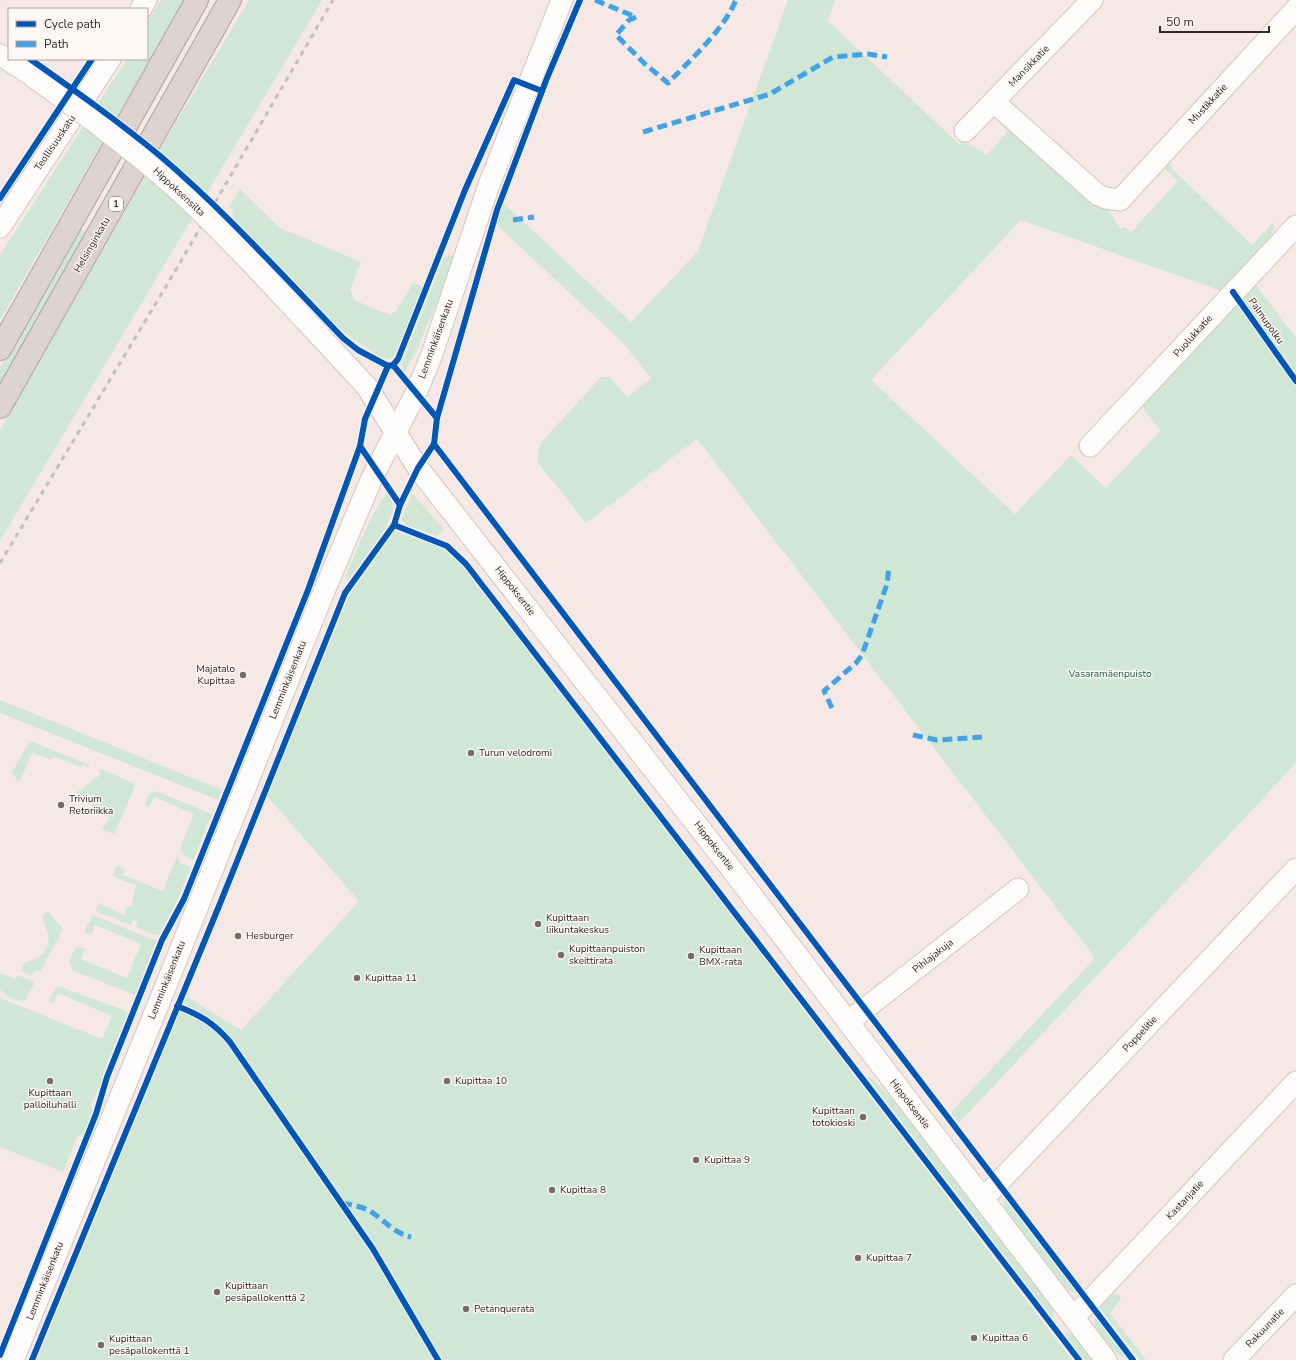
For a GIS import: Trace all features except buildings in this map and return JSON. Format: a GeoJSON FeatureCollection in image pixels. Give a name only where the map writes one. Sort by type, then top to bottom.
{"type":"FeatureCollection","features":[{"type":"Feature","properties":{"kind":"highway"},"geometry":{"type":"LineString","coordinates":[[0,349],[196,0]]}},
{"type":"Feature","properties":{"kind":"highway","name":"Helsinginkatu"},"geometry":{"type":"LineString","coordinates":[[0,407],[230,0]]}},
{"type":"Feature","properties":{"kind":"street","name":"Lemminkäisenkatu"},"geometry":{"type":"LineString","coordinates":[[13,1360],[167,984],[322,596],[372,478],[416,393],[439,336],[489,185],[562,0]]}},
{"type":"Feature","properties":{"kind":"street","name":"Mansikkatie"},"geometry":{"type":"LineString","coordinates":[[965,131],[1092,0]]}},
{"type":"Feature","properties":{"kind":"street","name":"Mustikkatie"},"geometry":{"type":"LineString","coordinates":[[994,102],[1098,195],[1120,200],[1296,9]]}},
{"type":"Feature","properties":{"kind":"street","name":"Hippoksensilta"},"geometry":{"type":"LineString","coordinates":[[8,60],[115,137],[176,188],[236,246],[319,335]]}},
{"type":"Feature","properties":{"kind":"street","name":"Teollisuuskatu"},"geometry":{"type":"LineString","coordinates":[[0,227],[109,60]]}},
{"type":"Feature","properties":{"kind":"street","name":"Puolukkatie"},"geometry":{"type":"LineString","coordinates":[[1090,446],[1296,226]]}},
{"type":"Feature","properties":{"kind":"street","name":"Hippoksentie"},"geometry":{"type":"LineString","coordinates":[[319,335],[367,388],[418,468],[573,665],[1106,1360]]}},
{"type":"Feature","properties":{"kind":"street","name":"Poppelitie"},"geometry":{"type":"LineString","coordinates":[[984,1199],[1296,869]]}},
{"type":"Feature","properties":{"kind":"street","name":"Pihlajakuja"},"geometry":{"type":"LineString","coordinates":[[848,1022],[1018,890]]}},
{"type":"Feature","properties":{"kind":"street","name":"Kastanjatie"},"geometry":{"type":"LineString","coordinates":[[1073,1316],[1094,1298],[1296,1082]]}},
{"type":"Feature","properties":{"kind":"street","name":"Rakuunatie"},"geometry":{"type":"LineString","coordinates":[[1234,1360],[1296,1295]]}},
{"type":"Feature","properties":{"kind":"green space"},"geometry":{"type":"Polygon","coordinates":[[[161,0],[184,0],[0,320],[0,255],[126,60],[148,60],[148,22],[161,0]]]}},
{"type":"Feature","properties":{"kind":"green space"},"geometry":{"type":"Polygon","coordinates":[[[249,0],[322,0],[0,541],[0,430],[159,151],[249,0]]]}},
{"type":"Feature","properties":{"kind":"green space","name":"Vasaramäenpuisto"},"geometry":{"type":"Polygon","coordinates":[[[788,0],[835,0],[828,21],[959,144],[964,140],[987,155],[1008,131],[1013,129],[1110,212],[1121,229],[1124,227],[1131,232],[1178,181],[1166,170],[1165,166],[1169,162],[1173,170],[1252,245],[1274,222],[1272,233],[1263,249],[1224,292],[1021,220],[871,380],[1015,514],[1071,455],[1106,488],[1161,430],[1144,411],[1143,402],[1235,303],[1239,305],[1245,298],[1244,295],[1255,284],[1296,338],[1296,763],[959,1123],[951,1112],[1095,958],[697,439],[586,523],[539,464],[537,457],[539,447],[545,438],[601,377],[610,377],[627,397],[651,379],[623,343],[496,224],[502,202],[631,322],[698,251],[788,0]]]}},
{"type":"Feature","properties":{"kind":"green space"},"geometry":{"type":"Polygon","coordinates":[[[240,189],[280,228],[361,262],[350,290],[354,300],[390,315],[396,311],[413,283],[424,287],[394,357],[388,359],[380,357],[341,330],[232,217],[233,211],[229,206],[240,189]]]}},
{"type":"Feature","properties":{"kind":"green space"},"geometry":{"type":"Polygon","coordinates":[[[78,228],[88,233],[0,388],[0,367],[78,228]]]}},
{"type":"Feature","properties":{"kind":"green space"},"geometry":{"type":"Polygon","coordinates":[[[448,255],[455,256],[414,356],[404,372],[402,363],[444,258],[448,255]]]}},
{"type":"Feature","properties":{"kind":"green space"},"geometry":{"type":"Polygon","coordinates":[[[412,493],[444,529],[437,536],[406,525],[402,519],[412,493]]]}},
{"type":"Feature","properties":{"kind":"green space"},"geometry":{"type":"Polygon","coordinates":[[[387,494],[392,500],[393,504],[391,516],[382,534],[349,579],[345,577],[369,522],[387,494]]]}},
{"type":"Feature","properties":{"kind":"green space","name":"Kupittaan liikuntakeskus"},"geometry":{"type":"Polygon","coordinates":[[[395,531],[443,548],[467,570],[1072,1360],[37,1360],[186,996],[241,1030],[359,901],[267,796],[349,596],[395,531]]]}},
{"type":"Feature","properties":{"kind":"green space"},"geometry":{"type":"Polygon","coordinates":[[[0,700],[222,790],[218,800],[0,713],[0,700]]]}},
{"type":"Feature","properties":{"kind":"green space"},"geometry":{"type":"Polygon","coordinates":[[[32,742],[90,765],[87,768],[84,764],[81,767],[54,757],[50,759],[32,753],[19,782],[12,773],[28,744],[32,742]]]}},
{"type":"Feature","properties":{"kind":"green space"},"geometry":{"type":"Polygon","coordinates":[[[101,769],[133,783],[135,786],[114,834],[102,829],[110,818],[76,793],[100,775],[98,771],[101,769]]]}},
{"type":"Feature","properties":{"kind":"green space"},"geometry":{"type":"Polygon","coordinates":[[[156,791],[212,814],[193,860],[185,856],[180,848],[194,814],[154,797],[149,807],[146,806],[145,804],[149,794],[156,791]]]}},
{"type":"Feature","properties":{"kind":"green space"},"geometry":{"type":"Polygon","coordinates":[[[177,856],[180,863],[191,867],[177,901],[159,934],[152,934],[136,927],[138,922],[133,920],[131,925],[95,911],[99,903],[124,915],[127,906],[131,907],[136,885],[112,876],[117,865],[125,869],[123,875],[163,891],[177,856]]]}},
{"type":"Feature","properties":{"kind":"green space"},"geometry":{"type":"Polygon","coordinates":[[[48,912],[63,929],[41,971],[35,970],[32,976],[21,971],[23,963],[39,956],[44,952],[47,946],[48,933],[41,916],[48,912]]]}},
{"type":"Feature","properties":{"kind":"green space"},"geometry":{"type":"Polygon","coordinates":[[[93,915],[151,939],[157,939],[135,995],[72,970],[69,960],[76,947],[85,949],[81,959],[127,978],[141,944],[95,925],[91,934],[84,932],[93,915]]]}},
{"type":"Feature","properties":{"kind":"green space"},"geometry":{"type":"Polygon","coordinates":[[[0,973],[15,979],[17,975],[35,982],[25,1000],[15,1001],[0,990],[0,973]]]}},
{"type":"Feature","properties":{"kind":"green space","name":"Kupittaan palloiluhalli"},"geometry":{"type":"Polygon","coordinates":[[[58,986],[128,1012],[104,1071],[101,1084],[91,1104],[93,1111],[83,1135],[77,1137],[63,1172],[0,1147],[0,998],[102,1039],[112,1016],[58,993],[54,1003],[48,1001],[55,988],[58,986]]]}},
{"type":"Feature","properties":{"kind":"green space"},"geometry":{"type":"Polygon","coordinates":[[[870,1077],[898,1105],[1052,1306],[1054,1314],[1053,1319],[868,1078],[870,1077]]]}},
{"type":"Feature","properties":{"kind":"green space"},"geometry":{"type":"Polygon","coordinates":[[[1004,1198],[1077,1292],[1075,1293],[1066,1289],[1006,1212],[1004,1207],[1004,1198]]]}},
{"type":"Feature","properties":{"kind":"green space"},"geometry":{"type":"Polygon","coordinates":[[[1112,1293],[1119,1295],[1121,1299],[1110,1313],[1146,1360],[1140,1360],[1098,1306],[1112,1293]]]}},
{"type":"Feature","properties":{"kind":"green space"},"geometry":{"type":"Polygon","coordinates":[[[1095,1317],[1129,1360],[1119,1355],[1104,1339],[1096,1328],[1094,1323],[1095,1317]]]}},
{"type":"Feature","properties":{"kind":"green space"},"geometry":{"type":"Polygon","coordinates":[[[1064,1333],[1074,1334],[1094,1360],[1084,1360],[1064,1333]]]}},
{"type":"Feature","properties":{"kind":"railway"},"geometry":{"type":"LineString","coordinates":[[0,563],[171,278],[333,0]]}},
{"type":"Feature","properties":{"kind":"marked path"},"geometry":{"type":"LineString","coordinates":[[595,0],[636,17]]}},
{"type":"Feature","properties":{"kind":"marked path"},"geometry":{"type":"LineString","coordinates":[[636,17],[629,20],[616,35],[645,64],[668,83],[715,34],[730,12],[736,0]]}},
{"type":"Feature","properties":{"kind":"marked path"},"geometry":{"type":"LineString","coordinates":[[643,132],[770,94],[833,57],[868,54],[887,57]]}},
{"type":"Feature","properties":{"kind":"marked path"},"geometry":{"type":"LineString","coordinates":[[513,220],[534,217]]}},
{"type":"Feature","properties":{"kind":"marked path"},"geometry":{"type":"LineString","coordinates":[[832,708],[824,691],[856,663],[862,655],[887,584],[889,567]]}},
{"type":"Feature","properties":{"kind":"marked path"},"geometry":{"type":"LineString","coordinates":[[913,735],[937,740],[982,737]]}},
{"type":"Feature","properties":{"kind":"marked path"},"geometry":{"type":"LineString","coordinates":[[342,1203],[367,1209],[399,1233],[411,1237]]}},
{"type":"Feature","properties":{"kind":"cycle path"},"geometry":{"type":"LineString","coordinates":[[32,1360],[219,906],[345,593],[394,525],[400,505],[418,468],[434,444],[437,418],[497,210],[547,78],[580,0]]}},
{"type":"Feature","properties":{"kind":"cycle path"},"geometry":{"type":"LineString","coordinates":[[31,60],[112,118],[159,155],[207,198],[343,338],[358,350],[388,366],[393,365],[398,359],[465,190],[514,80],[542,91]]}},
{"type":"Feature","properties":{"kind":"cycle path"},"geometry":{"type":"LineString","coordinates":[[0,198],[91,60]]}},
{"type":"Feature","properties":{"kind":"cycle path","name":"Palmupolku"},"geometry":{"type":"LineString","coordinates":[[1233,292],[1296,381]]}},
{"type":"Feature","properties":{"kind":"cycle path"},"geometry":{"type":"LineString","coordinates":[[393,365],[437,418]]}},
{"type":"Feature","properties":{"kind":"cycle path"},"geometry":{"type":"LineString","coordinates":[[0,1355],[96,1114],[107,1077],[162,940],[184,899],[308,590],[360,446],[365,419],[388,366]]}},
{"type":"Feature","properties":{"kind":"cycle path"},"geometry":{"type":"LineString","coordinates":[[434,444],[1133,1360]]}},
{"type":"Feature","properties":{"kind":"cycle path"},"geometry":{"type":"LineString","coordinates":[[360,446],[400,505]]}},
{"type":"Feature","properties":{"kind":"cycle path"},"geometry":{"type":"LineString","coordinates":[[394,525],[447,546],[466,564],[1079,1360]]}},
{"type":"Feature","properties":{"kind":"cycle path"},"geometry":{"type":"LineString","coordinates":[[177,1006],[206,1020],[230,1042],[373,1249],[438,1360]]}},
{"type":"Feature","properties":{"kind":"place","name":"Majatalo Kupittaa"},"geometry":{"type":"Point","coordinates":[243,675]}},
{"type":"Feature","properties":{"kind":"place","name":"Turun velodromi"},"geometry":{"type":"Point","coordinates":[471,753]}},
{"type":"Feature","properties":{"kind":"place","name":"Trivium Retoriikka"},"geometry":{"type":"Point","coordinates":[61,805]}},
{"type":"Feature","properties":{"kind":"place","name":"Kupittaan liikuntakeskus"},"geometry":{"type":"Point","coordinates":[538,924]}},
{"type":"Feature","properties":{"kind":"place","name":"Hesburger"},"geometry":{"type":"Point","coordinates":[238,936]}},
{"type":"Feature","properties":{"kind":"place","name":"Kupittaanpuiston skeittirata"},"geometry":{"type":"Point","coordinates":[561,955]}},
{"type":"Feature","properties":{"kind":"place","name":"Kupittaan BMX-rata"},"geometry":{"type":"Point","coordinates":[691,956]}},
{"type":"Feature","properties":{"kind":"place","name":"Kupittaa 11"},"geometry":{"type":"Point","coordinates":[357,978]}},
{"type":"Feature","properties":{"kind":"place","name":"Kupittaan palloiluhalli"},"geometry":{"type":"Point","coordinates":[50,1081]}},
{"type":"Feature","properties":{"kind":"place","name":"Kupittaa 10"},"geometry":{"type":"Point","coordinates":[447,1081]}},
{"type":"Feature","properties":{"kind":"place","name":"Kupittaan totokioski"},"geometry":{"type":"Point","coordinates":[863,1117]}},
{"type":"Feature","properties":{"kind":"place","name":"Kupittaa 9"},"geometry":{"type":"Point","coordinates":[696,1160]}},
{"type":"Feature","properties":{"kind":"place","name":"Kupittaa 8"},"geometry":{"type":"Point","coordinates":[552,1190]}},
{"type":"Feature","properties":{"kind":"place","name":"Kupittaa 7"},"geometry":{"type":"Point","coordinates":[858,1258]}},
{"type":"Feature","properties":{"kind":"place","name":"Kupittaan pesäpallokenttä 2"},"geometry":{"type":"Point","coordinates":[217,1292]}},
{"type":"Feature","properties":{"kind":"place","name":"Petanquerata"},"geometry":{"type":"Point","coordinates":[466,1309]}},
{"type":"Feature","properties":{"kind":"place","name":"Kupittaa 6"},"geometry":{"type":"Point","coordinates":[974,1338]}},
{"type":"Feature","properties":{"kind":"place","name":"Kupittaan pesäpallokenttä 1"},"geometry":{"type":"Point","coordinates":[101,1345]}}]}
